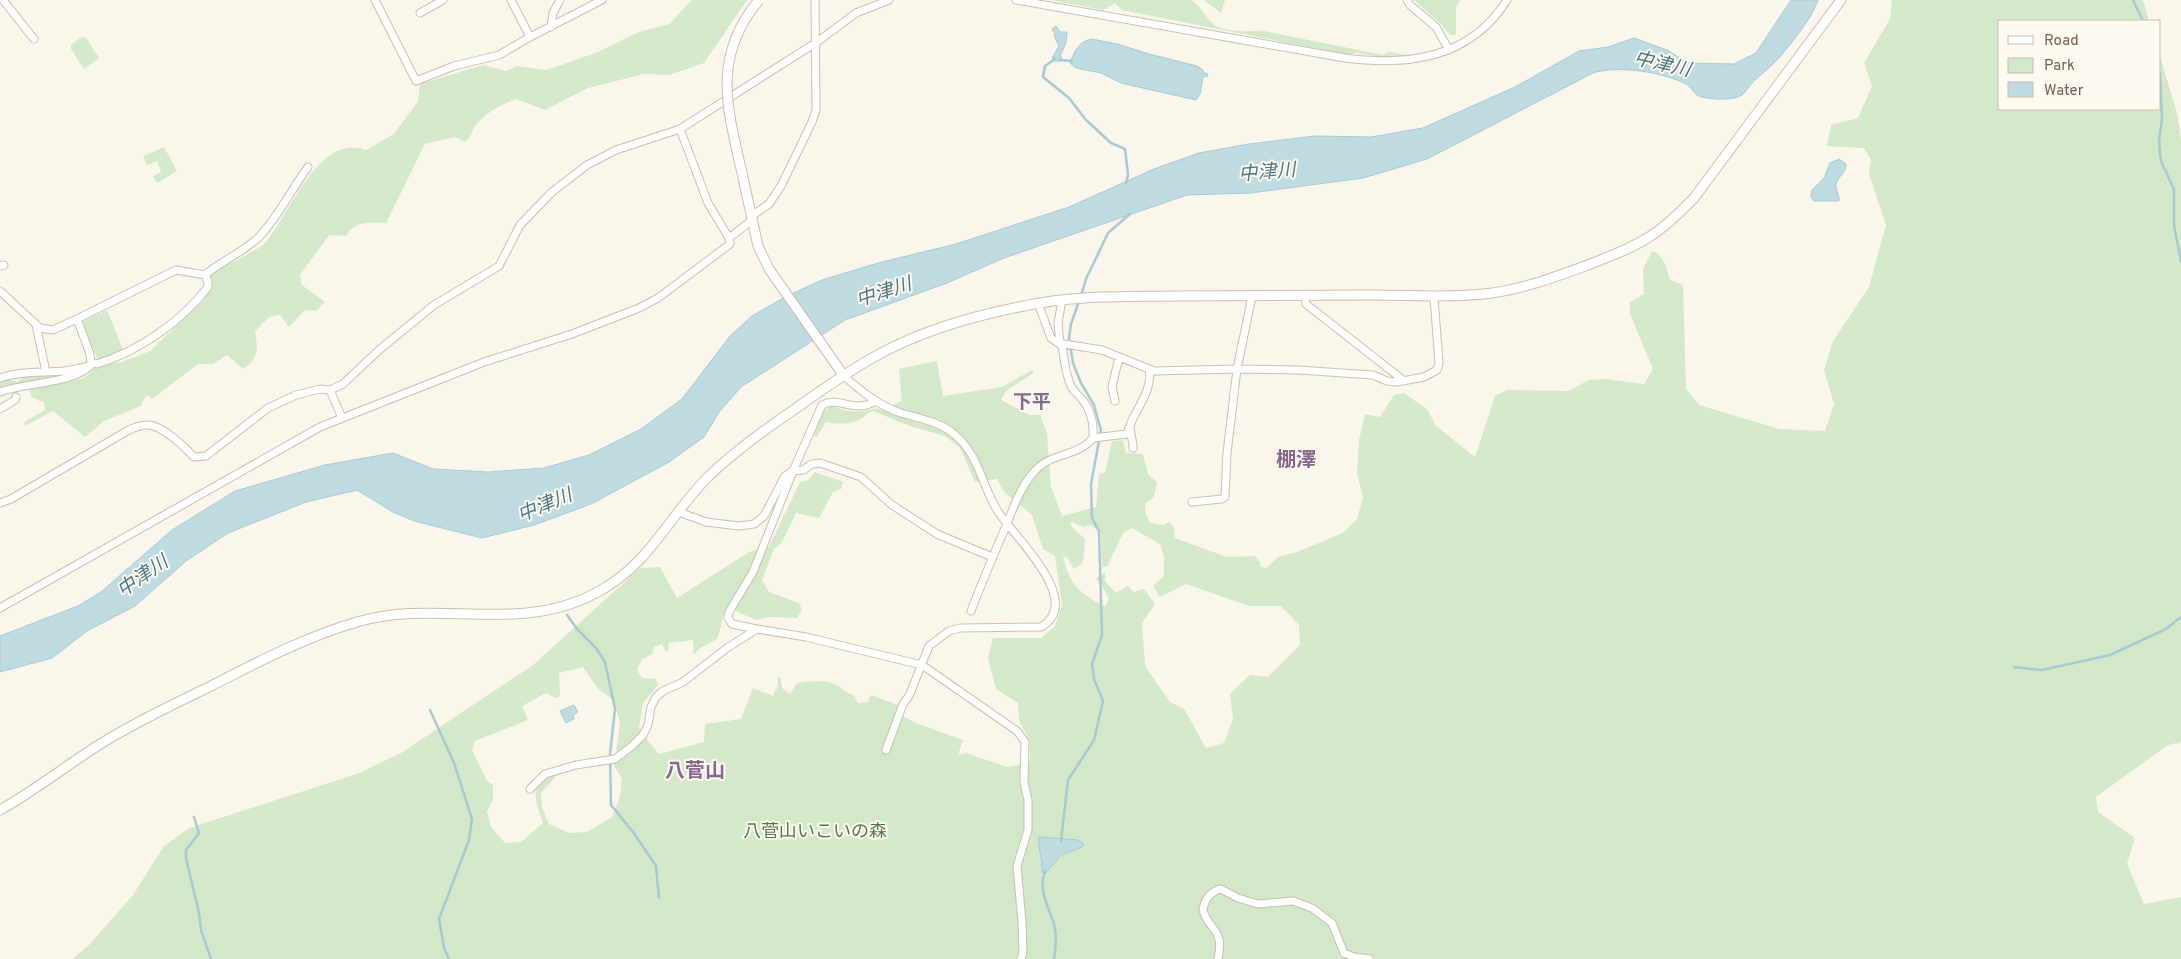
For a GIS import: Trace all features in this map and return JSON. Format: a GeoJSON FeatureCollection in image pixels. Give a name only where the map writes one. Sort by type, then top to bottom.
{"type":"FeatureCollection","features":[{"type":"Feature","properties":{"kind":"street"},"geometry":{"type":"LineString","coordinates":[[3,0],[34,39]]}},
{"type":"Feature","properties":{"kind":"street"},"geometry":{"type":"LineString","coordinates":[[375,0],[416,81],[454,66],[499,55],[527,40],[530,36],[602,0]]}},
{"type":"Feature","properties":{"kind":"street"},"geometry":{"type":"LineString","coordinates":[[420,12],[444,0]]}},
{"type":"Feature","properties":{"kind":"street"},"geometry":{"type":"LineString","coordinates":[[511,0],[530,36]]}},
{"type":"Feature","properties":{"kind":"street"},"geometry":{"type":"LineString","coordinates":[[551,27],[553,13],[560,0]]}},
{"type":"Feature","properties":{"kind":"street"},"geometry":{"type":"LineString","coordinates":[[760,0],[739,29],[732,47],[727,66],[728,108],[751,221],[758,246],[769,269],[844,376],[876,401],[900,413],[953,432],[964,442],[995,508],[1006,525],[1046,574],[1055,597],[1052,618],[1041,627],[973,626],[949,630],[929,646],[909,696],[903,704],[886,750]]}},
{"type":"Feature","properties":{"kind":"street"},"geometry":{"type":"LineString","coordinates":[[729,238],[751,221],[753,215],[766,208],[781,186],[812,122],[816,110],[817,42],[815,34],[815,0]]}},
{"type":"Feature","properties":{"kind":"street"},"geometry":{"type":"LineString","coordinates":[[0,503],[11,499],[137,427],[154,426],[171,436],[194,457],[206,456],[268,408],[302,393],[320,389],[330,390],[352,377],[379,350],[434,305],[499,266],[520,225],[552,192],[581,170],[616,150],[680,129],[817,42],[856,13],[889,0]]}},
{"type":"Feature","properties":{"kind":"street"},"geometry":{"type":"LineString","coordinates":[[1016,0],[1364,60],[1424,58],[1449,50],[1473,36],[1493,20],[1507,0]]}},
{"type":"Feature","properties":{"kind":"street"},"geometry":{"type":"LineString","coordinates":[[1407,0],[1410,5],[1436,27],[1449,50]]}},
{"type":"Feature","properties":{"kind":"street"},"geometry":{"type":"LineString","coordinates":[[0,810],[47,781],[105,741],[143,720],[274,654],[338,628],[362,620],[396,614],[442,612],[510,615],[543,612],[571,604],[597,592],[621,577],[647,554],[702,483],[738,449],[876,356],[928,332],[963,320],[1038,303],[1082,298],[1486,294],[1529,285],[1603,259],[1652,236],[1694,198],[1841,0]]}},
{"type":"Feature","properties":{"kind":"street"},"geometry":{"type":"LineString","coordinates":[[0,608],[320,427],[484,362],[572,334],[642,307],[658,298],[730,244],[729,238],[708,203],[680,129]]}},
{"type":"Feature","properties":{"kind":"street"},"geometry":{"type":"LineString","coordinates":[[0,291],[40,328],[53,330],[78,320],[176,270],[205,275],[257,239],[288,200],[308,167]]}},
{"type":"Feature","properties":{"kind":"street"},"geometry":{"type":"LineString","coordinates":[[0,378],[18,374],[64,372],[91,363],[97,364],[109,360],[142,345],[180,316],[208,287],[205,275]]}},
{"type":"Feature","properties":{"kind":"street"},"geometry":{"type":"LineString","coordinates":[[1192,502],[1223,499],[1225,497],[1227,453],[1237,369],[1252,296]]}},
{"type":"Feature","properties":{"kind":"street"},"geometry":{"type":"LineString","coordinates":[[1305,296],[1306,304],[1403,380]]}},
{"type":"Feature","properties":{"kind":"street"},"geometry":{"type":"LineString","coordinates":[[1038,303],[1051,338],[1062,344],[1102,350],[1154,371],[1298,370],[1373,375],[1387,381],[1397,382],[1424,377],[1437,370],[1439,363],[1434,296]]}},
{"type":"Feature","properties":{"kind":"street"},"geometry":{"type":"LineString","coordinates":[[1063,300],[1058,317],[1068,377],[1076,395],[1090,413],[1095,438]]}},
{"type":"Feature","properties":{"kind":"street"},"geometry":{"type":"LineString","coordinates":[[78,320],[91,363]]}},
{"type":"Feature","properties":{"kind":"street"},"geometry":{"type":"LineString","coordinates":[[36,325],[46,372]]}},
{"type":"Feature","properties":{"kind":"street"},"geometry":{"type":"LineString","coordinates":[[1116,401],[1112,387],[1119,357]]}},
{"type":"Feature","properties":{"kind":"street"},"geometry":{"type":"LineString","coordinates":[[0,392],[23,385],[81,375],[91,363]]}},
{"type":"Feature","properties":{"kind":"street"},"geometry":{"type":"LineString","coordinates":[[971,611],[992,557],[1021,493],[1040,466],[1088,444],[1095,438],[1127,434],[1147,392],[1150,376],[1149,369]]}},
{"type":"Feature","properties":{"kind":"street"},"geometry":{"type":"LineString","coordinates":[[330,390],[342,418]]}},
{"type":"Feature","properties":{"kind":"street"},"geometry":{"type":"LineString","coordinates":[[0,409],[15,400],[16,397]]}},
{"type":"Feature","properties":{"kind":"street"},"geometry":{"type":"LineString","coordinates":[[876,401],[860,407],[830,401],[822,405],[793,471],[753,572],[729,612],[728,618],[732,624],[806,637],[922,666],[1017,730],[1025,742],[1024,782],[1028,800],[1028,830],[1017,866],[1022,922],[1023,952],[1021,959]]}},
{"type":"Feature","properties":{"kind":"street"},"geometry":{"type":"LineString","coordinates":[[1129,428],[1131,430],[1133,448]]}},
{"type":"Feature","properties":{"kind":"street"},"geometry":{"type":"LineString","coordinates":[[679,512],[706,522],[739,526],[754,524],[764,516],[785,476],[793,471],[803,470],[812,464],[820,463],[861,477],[892,505],[937,534],[992,557]]}},
{"type":"Feature","properties":{"kind":"street"},"geometry":{"type":"LineString","coordinates":[[530,790],[545,774],[576,765],[615,759],[643,735],[656,697],[663,691],[683,682],[727,648],[757,629]]}},
{"type":"Feature","properties":{"kind":"street"},"geometry":{"type":"LineString","coordinates":[[1218,959],[1218,934],[1205,917],[1203,910],[1209,896],[1214,891],[1221,889],[1238,898],[1258,904],[1293,902],[1312,908],[1332,923],[1344,953],[1354,957],[1369,959]]}},
{"type":"Feature","properties":{"kind":"green space"},"geometry":{"type":"Polygon","coordinates":[[[692,0],[747,0],[704,63],[669,75],[644,74],[588,88],[545,110],[516,99],[499,106],[485,116],[476,125],[465,142],[455,137],[425,144],[386,223],[363,223],[354,227],[346,236],[329,235],[300,275],[302,285],[325,302],[316,311],[305,310],[289,327],[280,315],[269,317],[255,331],[257,343],[255,357],[243,369],[227,355],[213,364],[198,364],[152,399],[148,395],[144,398],[141,406],[104,421],[85,437],[53,411],[25,426],[24,422],[45,410],[44,402],[31,397],[30,387],[47,379],[25,382],[0,389],[0,381],[6,379],[18,382],[26,375],[48,374],[57,382],[81,379],[90,373],[98,363],[102,365],[122,362],[150,351],[205,299],[205,276],[247,255],[266,242],[295,196],[320,164],[334,153],[349,148],[366,150],[394,134],[418,101],[420,84],[483,65],[506,71],[516,66],[547,70],[598,52],[639,32],[669,24],[692,0]]]}},
{"type":"Feature","properties":{"kind":"green space"},"geometry":{"type":"Polygon","coordinates":[[[1051,0],[1191,0],[1216,26],[1226,29],[1259,30],[1383,55],[1388,52],[1408,55],[1406,57],[1380,57],[1356,53],[1349,55],[1122,10],[1115,3],[1103,10],[1051,0]]]}},
{"type":"Feature","properties":{"kind":"green space"},"geometry":{"type":"Polygon","coordinates":[[[1225,0],[1221,13],[1205,1],[1225,0]]]}},
{"type":"Feature","properties":{"kind":"green space"},"geometry":{"type":"Polygon","coordinates":[[[1414,0],[1460,0],[1456,7],[1456,35],[1450,35],[1441,24],[1414,0]]]}},
{"type":"Feature","properties":{"kind":"green space","name":"八菅山いこいの森"},"geometry":{"type":"Polygon","coordinates":[[[1892,0],[2143,0],[2149,20],[1998,20],[1998,110],[2161,110],[2161,59],[2177,113],[2181,139],[2181,742],[2168,745],[2096,797],[2098,812],[2135,838],[2127,864],[2144,904],[2181,897],[2181,959],[72,959],[88,946],[133,895],[164,846],[189,828],[357,774],[401,753],[533,665],[640,568],[660,567],[677,598],[749,552],[769,547],[800,482],[808,480],[815,472],[843,482],[841,489],[833,492],[819,518],[796,513],[782,542],[774,549],[762,580],[769,592],[799,603],[802,610],[797,618],[770,617],[756,620],[727,607],[717,639],[700,648],[694,655],[693,640],[669,643],[668,651],[666,652],[662,644],[654,647],[652,654],[642,659],[637,670],[642,678],[656,679],[658,685],[643,703],[639,728],[641,731],[624,747],[627,754],[645,737],[659,754],[704,742],[705,724],[741,719],[753,688],[773,696],[778,685],[778,677],[780,677],[782,688],[790,694],[797,683],[822,681],[837,685],[854,695],[858,703],[868,702],[871,695],[898,705],[896,713],[916,723],[963,740],[958,755],[966,753],[1007,767],[1030,763],[1030,741],[1019,721],[1018,703],[996,689],[988,658],[993,638],[1041,638],[1055,626],[1062,605],[1055,556],[1043,549],[1032,515],[1004,492],[997,479],[975,482],[960,448],[945,436],[910,426],[873,411],[851,423],[826,422],[817,437],[814,436],[823,412],[831,406],[855,411],[882,410],[902,401],[899,369],[937,361],[943,396],[1002,387],[1032,370],[1034,373],[1007,390],[1001,400],[1029,415],[1040,415],[1047,434],[1051,486],[1062,516],[1096,507],[1099,474],[1105,473],[1112,441],[1123,440],[1126,453],[1143,454],[1148,474],[1157,482],[1154,497],[1146,503],[1145,511],[1150,523],[1163,525],[1169,522],[1174,528],[1175,538],[1227,557],[1254,556],[1259,560],[1261,567],[1267,568],[1278,557],[1297,552],[1343,533],[1357,519],[1363,498],[1357,473],[1359,440],[1365,414],[1380,417],[1394,395],[1404,393],[1428,410],[1435,425],[1475,457],[1495,396],[1507,390],[1568,391],[1589,380],[1606,379],[1644,384],[1653,369],[1630,314],[1630,302],[1644,294],[1643,269],[1652,251],[1662,259],[1670,280],[1683,285],[1686,389],[1699,405],[1779,429],[1825,431],[1834,404],[1824,370],[1833,341],[1869,287],[1886,225],[1869,174],[1871,160],[1864,148],[1827,146],[1831,125],[1858,118],[1872,86],[1864,63],[1890,19],[1892,0]],[[1072,522],[1070,525],[1085,539],[1083,563],[1074,569],[1067,557],[1063,557],[1073,582],[1082,592],[1105,607],[1109,598],[1096,578],[1105,573],[1105,581],[1116,593],[1128,586],[1134,592],[1144,589],[1155,604],[1142,623],[1145,666],[1170,702],[1184,709],[1206,748],[1224,743],[1233,719],[1230,694],[1250,675],[1268,677],[1300,645],[1299,625],[1281,606],[1249,606],[1186,584],[1160,597],[1153,586],[1164,576],[1164,556],[1160,544],[1132,528],[1123,533],[1107,567],[1102,567],[1101,533],[1091,525],[1083,527],[1072,522]],[[583,667],[559,673],[560,696],[556,698],[546,693],[522,706],[528,720],[475,741],[472,750],[487,781],[493,785],[493,799],[487,811],[491,827],[505,843],[521,842],[543,823],[536,799],[536,792],[541,782],[548,777],[558,774],[541,793],[542,807],[549,824],[569,833],[587,832],[612,817],[620,796],[622,779],[614,766],[614,763],[623,758],[619,751],[616,753],[620,723],[613,699],[598,689],[583,667]]]}},
{"type":"Feature","properties":{"kind":"green space"},"geometry":{"type":"Polygon","coordinates":[[[81,37],[86,38],[99,58],[84,69],[71,49],[71,45],[81,37]]]}},
{"type":"Feature","properties":{"kind":"green space"},"geometry":{"type":"Polygon","coordinates":[[[164,147],[177,171],[157,183],[153,176],[161,172],[157,161],[147,165],[143,156],[164,147]]]}},
{"type":"Feature","properties":{"kind":"green space"},"geometry":{"type":"Polygon","coordinates":[[[107,310],[124,352],[99,362],[83,325],[84,321],[107,310]]]}},
{"type":"Feature","properties":{"kind":"water","name":"中津川"},"geometry":{"type":"Polygon","coordinates":[[[1791,0],[1818,0],[1806,23],[1780,57],[1738,97],[1720,99],[1701,97],[1686,84],[1653,73],[1627,70],[1603,71],[1593,73],[1427,159],[1363,178],[1251,193],[1187,195],[1004,258],[947,283],[845,320],[741,387],[719,412],[704,437],[669,462],[591,504],[534,525],[482,538],[414,521],[393,512],[357,490],[306,502],[228,533],[186,561],[135,606],[87,631],[52,658],[0,672],[0,636],[78,606],[101,592],[172,530],[235,491],[325,465],[393,453],[433,469],[488,472],[544,468],[589,455],[641,429],[682,399],[731,335],[752,316],[787,296],[822,280],[878,263],[956,244],[1069,207],[1154,169],[1199,153],[1249,144],[1315,136],[1371,137],[1423,128],[1515,87],[1579,51],[1608,47],[1634,38],[1667,50],[1688,63],[1734,64],[1756,53],[1791,0]]]}},
{"type":"Feature","properties":{"kind":"water"},"geometry":{"type":"Polygon","coordinates":[[[1056,26],[1060,32],[1067,32],[1066,43],[1060,56],[1062,58],[1061,61],[1054,61],[1052,58],[1059,46],[1052,29],[1056,26]]]}},
{"type":"Feature","properties":{"kind":"water"},"geometry":{"type":"Polygon","coordinates":[[[1092,39],[1197,66],[1203,70],[1203,73],[1207,73],[1208,76],[1203,77],[1200,94],[1196,100],[1121,83],[1101,73],[1076,68],[1070,63],[1075,51],[1084,42],[1092,39]]]}},
{"type":"Feature","properties":{"kind":"water"},"geometry":{"type":"Polygon","coordinates":[[[1839,159],[1846,164],[1845,170],[1836,184],[1839,201],[1814,201],[1811,197],[1812,190],[1824,178],[1830,163],[1839,159]]]}},
{"type":"Feature","properties":{"kind":"water"},"geometry":{"type":"Polygon","coordinates":[[[574,705],[578,712],[573,715],[574,719],[566,723],[560,711],[574,705]]]}},
{"type":"Feature","properties":{"kind":"water"},"geometry":{"type":"Polygon","coordinates":[[[1039,837],[1078,840],[1084,844],[1082,847],[1061,855],[1046,873],[1042,872],[1039,837]]]}},
{"type":"Feature","properties":{"kind":"waterway"},"geometry":{"type":"LineString","coordinates":[[2133,0],[2143,20]]}},
{"type":"Feature","properties":{"kind":"waterway"},"geometry":{"type":"LineString","coordinates":[[1055,59],[1045,66],[1043,77],[1069,98],[1086,120],[1111,143],[1125,149],[1128,175],[1126,183]]}},
{"type":"Feature","properties":{"kind":"waterway"},"geometry":{"type":"LineString","coordinates":[[1060,60],[1072,61]]}},
{"type":"Feature","properties":{"kind":"waterway"},"geometry":{"type":"LineString","coordinates":[[2161,96],[2160,153],[2161,161],[2174,189],[2174,225],[2181,261]]}},
{"type":"Feature","properties":{"kind":"waterway"},"geometry":{"type":"LineString","coordinates":[[1081,296],[1086,279],[1108,233],[1130,214]]}},
{"type":"Feature","properties":{"kind":"waterway"},"geometry":{"type":"LineString","coordinates":[[1061,841],[1068,780],[1094,740],[1103,701],[1094,679],[1092,664],[1102,635],[1099,531],[1092,518],[1091,484],[1101,430],[1094,405],[1081,383],[1073,363],[1069,338],[1071,324],[1079,301]]}},
{"type":"Feature","properties":{"kind":"waterway"},"geometry":{"type":"LineString","coordinates":[[567,615],[577,629],[596,648],[605,662],[615,709],[610,754],[611,805],[633,832],[656,866],[659,898]]}},
{"type":"Feature","properties":{"kind":"waterway"},"geometry":{"type":"LineString","coordinates":[[2014,667],[2042,670],[2110,655],[2166,629],[2181,617]]}},
{"type":"Feature","properties":{"kind":"waterway"},"geometry":{"type":"LineString","coordinates":[[430,710],[454,763],[472,819],[469,840],[439,919],[444,948],[449,959]]}},
{"type":"Feature","properties":{"kind":"waterway"},"geometry":{"type":"LineString","coordinates":[[194,817],[199,833],[186,850],[186,858],[199,913],[201,930],[211,959]]}},
{"type":"Feature","properties":{"kind":"waterway"},"geometry":{"type":"LineString","coordinates":[[1045,871],[1043,891],[1056,933],[1054,959]]}},
{"type":"Feature","properties":{"kind":"district","name":"下平"},"geometry":{"type":"Point","coordinates":[1032,403]}},
{"type":"Feature","properties":{"kind":"district","name":"棚澤"},"geometry":{"type":"Point","coordinates":[1296,461]}},
{"type":"Feature","properties":{"kind":"district","name":"八菅山"},"geometry":{"type":"Point","coordinates":[695,772]}}]}
